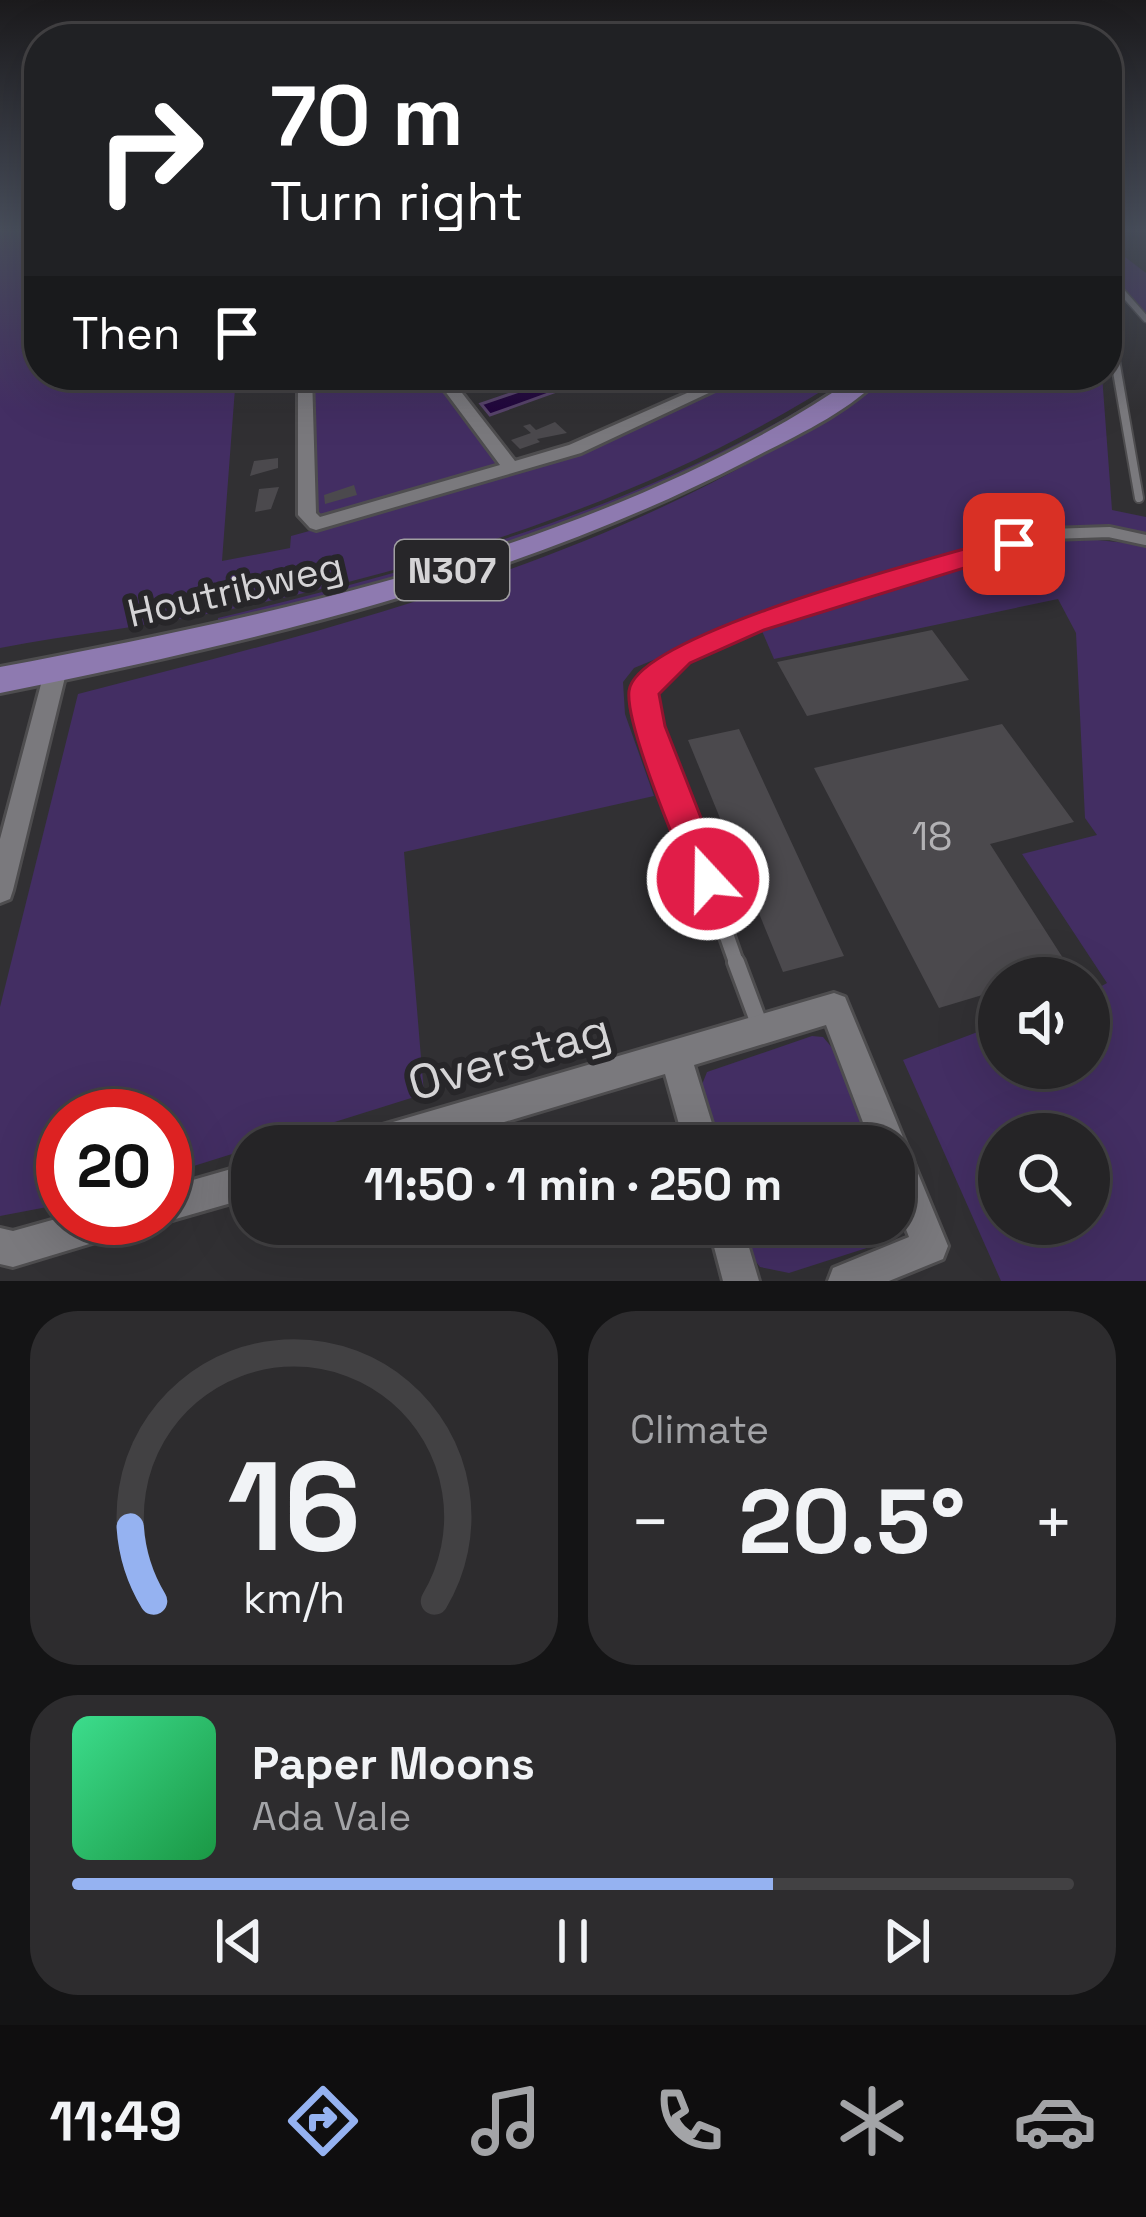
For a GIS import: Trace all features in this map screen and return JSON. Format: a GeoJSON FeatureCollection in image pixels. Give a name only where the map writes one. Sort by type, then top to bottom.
{"type":"FeatureCollection","features":[{"type":"Feature","properties":{"kind":"main road","name":"Houtribweg"},"geometry":{"type":"LineString","coordinates":[[0,680],[240,632],[394,590],[566,532],[697,477],[794,426],[850,390]]}},
{"type":"Feature","properties":{"kind":"street"},"geometry":{"type":"LineString","coordinates":[[305,390],[307,515],[316,524],[512,469],[634,425],[695,390]]}},
{"type":"Feature","properties":{"kind":"street"},"geometry":{"type":"LineString","coordinates":[[451,390],[512,469]]}},
{"type":"Feature","properties":{"kind":"street"},"geometry":{"type":"LineString","coordinates":[[0,890],[56,669]]}},
{"type":"Feature","properties":{"kind":"street","name":"Overstag"},"geometry":{"type":"LineString","coordinates":[[442,1125],[834,1008],[881,1125]]}},
{"type":"Feature","properties":{"kind":"street"},"geometry":{"type":"LineString","coordinates":[[676,1058],[696,1125]]}},
{"type":"Feature","properties":{"kind":"street"},"geometry":{"type":"LineString","coordinates":[[192,1197],[231,1186]]}},
{"type":"Feature","properties":{"kind":"street"},"geometry":{"type":"LineString","coordinates":[[846,1281],[930,1246],[915,1209]]}},
{"type":"Feature","properties":{"kind":"street"},"geometry":{"type":"LineString","coordinates":[[0,1246],[13,1249],[36,1242]]}},
{"type":"Feature","properties":{"kind":"street"},"geometry":{"type":"LineString","coordinates":[[731,1245],[741,1281]]}},
{"type":"Feature","properties":{"kind":"lane"},"geometry":{"type":"LineString","coordinates":[[1122,292],[1146,320]]}},
{"type":"Feature","properties":{"kind":"lane"},"geometry":{"type":"LineString","coordinates":[[1121,390],[1139,498]]}},
{"type":"Feature","properties":{"kind":"lane"},"geometry":{"type":"LineString","coordinates":[[761,1030],[650,726],[644,691],[680,656],[736,631],[906,574],[1050,534],[1109,532],[1146,540]]}},
{"type":"Feature","properties":{"kind":"shaded area"},"geometry":{"type":"Polygon","coordinates":[[[0,291],[24,291],[24,390],[235,390],[222,561],[290,548],[291,536],[565,455],[715,390],[822,390],[701,457],[623,492],[463,550],[217,612],[0,648],[0,291]]]}},
{"type":"Feature","properties":{"kind":"shaded area"},"geometry":{"type":"Polygon","coordinates":[[[1122,291],[1146,291],[1146,315],[1122,292],[1122,291]]]}},
{"type":"Feature","properties":{"kind":"shaded area"},"geometry":{"type":"Polygon","coordinates":[[[312,390],[445,390],[505,468],[317,521],[312,390]]]}},
{"type":"Feature","properties":{"kind":"shaded area"},"geometry":{"type":"Polygon","coordinates":[[[522,390],[559,390],[490,415],[481,404],[522,390]]]}},
{"type":"Feature","properties":{"kind":"shaded area"},"geometry":{"type":"Polygon","coordinates":[[[837,390],[710,460],[551,528],[386,581],[218,624],[218,618],[384,576],[548,524],[628,494],[837,390]]]}},
{"type":"Feature","properties":{"kind":"shaded area"},"geometry":{"type":"Polygon","coordinates":[[[864,390],[1103,390],[1112,510],[1146,517],[1146,535],[1073,527],[994,542],[819,592],[634,668],[623,682],[625,714],[654,796],[404,852],[424,1094],[325,1125],[231,1125],[231,1154],[192,1167],[192,1089],[36,1089],[36,1209],[0,1216],[0,1007],[78,694],[289,639],[498,574],[700,489],[795,436],[864,390]]]}},
{"type":"Feature","properties":{"kind":"shaded area"},"geometry":{"type":"Polygon","coordinates":[[[1078,538],[1146,545],[1146,1281],[1001,1281],[985,1245],[1110,1245],[1110,1113],[978,1113],[978,1229],[903,1060],[978,1032],[978,1089],[1110,1089],[1110,957],[1090,957],[1022,854],[1097,835],[1085,818],[1076,633],[1058,599],[774,659],[762,631],[876,587],[958,563],[1078,538]]]}},
{"type":"Feature","properties":{"kind":"shaded area"},"geometry":{"type":"Polygon","coordinates":[[[812,1036],[823,1037],[834,1050],[867,1125],[711,1125],[701,1087],[707,1072],[812,1036]]]}},
{"type":"Feature","properties":{"kind":"shaded area"},"geometry":{"type":"Polygon","coordinates":[[[745,1245],[876,1245],[789,1273],[760,1267],[745,1245]]]}},
{"type":"Feature","properties":{"kind":"building"},"geometry":{"type":"Polygon","coordinates":[[[555,422],[567,433],[537,439],[540,442],[520,449],[511,440],[531,433],[523,426],[530,424],[536,430],[555,422]]]}},
{"type":"Feature","properties":{"kind":"building"},"geometry":{"type":"Polygon","coordinates":[[[278,458],[278,468],[250,476],[254,461],[278,458]]]}},
{"type":"Feature","properties":{"kind":"building"},"geometry":{"type":"Polygon","coordinates":[[[354,485],[357,495],[325,504],[324,495],[354,485]]]}},
{"type":"Feature","properties":{"kind":"building"},"geometry":{"type":"Polygon","coordinates":[[[279,487],[271,509],[255,512],[259,489],[279,487]]]}},
{"type":"Feature","properties":{"kind":"building"},"geometry":{"type":"Polygon","coordinates":[[[932,630],[969,680],[807,716],[777,662],[932,630]]]}},
{"type":"Feature","properties":{"kind":"building"},"geometry":{"type":"Polygon","coordinates":[[[1002,724],[1074,822],[990,844],[1062,957],[978,957],[978,996],[939,1008],[814,768],[1002,724]]]}},
{"type":"Feature","properties":{"kind":"building"},"geometry":{"type":"Polygon","coordinates":[[[739,729],[844,956],[783,972],[688,740],[739,729]]]}},
{"type":"Feature","properties":{"kind":"route"},"geometry":{"type":"LineString","coordinates":[[708,879],[650,726],[644,691],[680,656],[754,623],[1014,544]]}}]}
